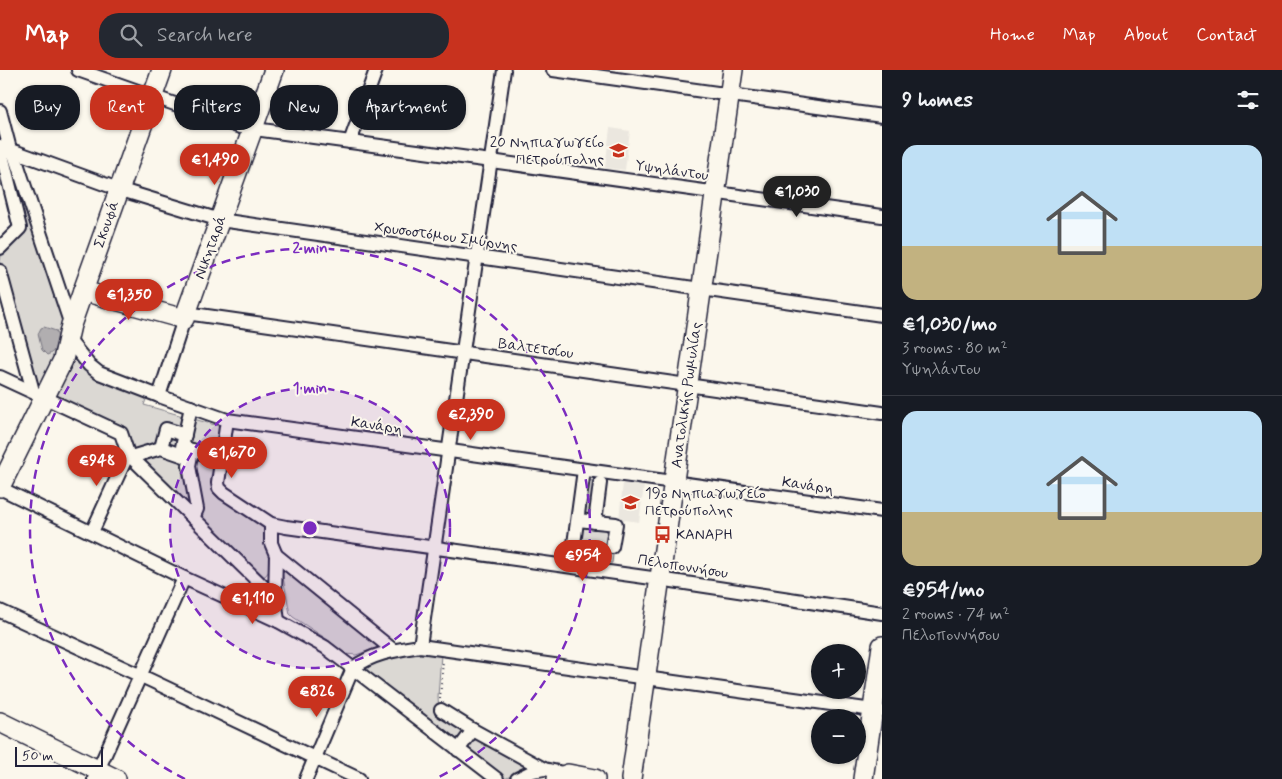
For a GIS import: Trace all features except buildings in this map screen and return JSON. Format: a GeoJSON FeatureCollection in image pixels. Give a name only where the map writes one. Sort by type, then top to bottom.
{"type":"FeatureCollection","features":[{"type":"Feature","properties":{"kind":"street","name":"Υψηλάντου"},"geometry":{"type":"LineString","coordinates":[[78,70],[120,85]]}},
{"type":"Feature","properties":{"kind":"street","name":"Σκουφά"},"geometry":{"type":"LineString","coordinates":[[157,85],[162,70]]}},
{"type":"Feature","properties":{"kind":"street","name":"Νικηταρά"},"geometry":{"type":"LineString","coordinates":[[260,109],[274,70]]}},
{"type":"Feature","properties":{"kind":"street"},"geometry":{"type":"LineString","coordinates":[[350,142],[376,70]]}},
{"type":"Feature","properties":{"kind":"street"},"geometry":{"type":"LineString","coordinates":[[420,646],[504,70]]}},
{"type":"Feature","properties":{"kind":"street"},"geometry":{"type":"LineString","coordinates":[[553,70],[882,116]]}},
{"type":"Feature","properties":{"kind":"street","name":"Ανατολικής Ρωμυλίας"},"geometry":{"type":"LineString","coordinates":[[631,779],[733,70]]}},
{"type":"Feature","properties":{"kind":"street"},"geometry":{"type":"LineString","coordinates":[[0,111],[20,228],[0,248]]}},
{"type":"Feature","properties":{"kind":"street","name":"Σκουφά"},"geometry":{"type":"LineString","coordinates":[[0,487],[38,394],[63,360],[83,291],[140,130]]}},
{"type":"Feature","properties":{"kind":"street","name":"Νικηταρά"},"geometry":{"type":"LineString","coordinates":[[159,396],[185,316],[253,130]]}},
{"type":"Feature","properties":{"kind":"street","name":"Υψηλάντου"},"geometry":{"type":"LineString","coordinates":[[260,130],[491,160],[882,216]]}},
{"type":"Feature","properties":{"kind":"street"},"geometry":{"type":"LineString","coordinates":[[6,148],[70,332]]}},
{"type":"Feature","properties":{"kind":"street","name":"Χρυσοστόμου Σμύρνης"},"geometry":{"type":"LineString","coordinates":[[6,148],[118,189],[220,220],[882,315]]}},
{"type":"Feature","properties":{"kind":"street"},"geometry":{"type":"LineString","coordinates":[[0,271],[38,394]]}},
{"type":"Feature","properties":{"kind":"street"},"geometry":{"type":"LineString","coordinates":[[83,291],[185,316]]}},
{"type":"Feature","properties":{"kind":"street","name":"Βαλτετσίου"},"geometry":{"type":"LineString","coordinates":[[185,316],[882,413]]}},
{"type":"Feature","properties":{"kind":"street","name":"Κανάρη"},"geometry":{"type":"LineString","coordinates":[[70,332],[89,365],[99,373],[227,420],[882,511]]}},
{"type":"Feature","properties":{"kind":"street"},"geometry":{"type":"LineString","coordinates":[[0,377],[121,434],[129,455],[276,598]]}},
{"type":"Feature","properties":{"kind":"street"},"geometry":{"type":"LineString","coordinates":[[191,407],[182,446],[191,454]]}},
{"type":"Feature","properties":{"kind":"street"},"geometry":{"type":"LineString","coordinates":[[227,420],[218,483],[219,488],[271,524],[271,543],[276,555],[278,621]]}},
{"type":"Feature","properties":{"kind":"street"},"geometry":{"type":"LineString","coordinates":[[161,448],[166,429],[185,435]]}},
{"type":"Feature","properties":{"kind":"street"},"geometry":{"type":"LineString","coordinates":[[129,455],[161,448],[221,459]]}},
{"type":"Feature","properties":{"kind":"street"},"geometry":{"type":"LineString","coordinates":[[191,454],[189,466],[197,509],[193,518]]}},
{"type":"Feature","properties":{"kind":"street"},"geometry":{"type":"LineString","coordinates":[[92,532],[129,455]]}},
{"type":"Feature","properties":{"kind":"street"},"geometry":{"type":"LineString","coordinates":[[572,566],[584,470]]}},
{"type":"Feature","properties":{"kind":"street"},"geometry":{"type":"LineString","coordinates":[[595,522],[600,483]]}},
{"type":"Feature","properties":{"kind":"street"},"geometry":{"type":"LineString","coordinates":[[0,487],[184,578],[278,621],[325,647],[496,779]]}},
{"type":"Feature","properties":{"kind":"street"},"geometry":{"type":"LineString","coordinates":[[578,520],[616,524],[612,547]]}},
{"type":"Feature","properties":{"kind":"street","name":"Πελοποννήσου"},"geometry":{"type":"LineString","coordinates":[[271,524],[572,566],[882,614]]}},
{"type":"Feature","properties":{"kind":"street"},"geometry":{"type":"LineString","coordinates":[[276,555],[393,650]]}},
{"type":"Feature","properties":{"kind":"street"},"geometry":{"type":"LineString","coordinates":[[96,774],[184,578]]}},
{"type":"Feature","properties":{"kind":"street"},"geometry":{"type":"LineString","coordinates":[[0,611],[359,779]]}},
{"type":"Feature","properties":{"kind":"street"},"geometry":{"type":"LineString","coordinates":[[306,779],[354,668],[361,662],[379,654],[420,646],[877,711]]}},
{"type":"Feature","properties":{"kind":"street"},"geometry":{"type":"LineString","coordinates":[[863,779],[877,711],[882,646]]}},
{"type":"Feature","properties":{"kind":"street"},"geometry":{"type":"LineString","coordinates":[[441,710],[473,730],[556,774]]}},
{"type":"Feature","properties":{"kind":"street"},"geometry":{"type":"LineString","coordinates":[[0,722],[96,774],[116,779]]}},
{"type":"Feature","properties":{"kind":"street"},"geometry":{"type":"LineString","coordinates":[[458,750],[473,730]]}},
{"type":"Feature","properties":{"kind":"street"},"geometry":{"type":"LineString","coordinates":[[517,779],[527,774],[556,774],[595,779]]}},
{"type":"Feature","properties":{"kind":"path"},"geometry":{"type":"LineString","coordinates":[[441,710],[440,698],[444,649]]}},
{"type":"Feature","properties":{"kind":"shaded area","name":"20 Νηπιαγωγείο Πετρούπολης"},"geometry":{"type":"Polygon","coordinates":[[[610,128],[630,131],[625,170],[605,168],[610,128]]]}},
{"type":"Feature","properties":{"kind":"shaded area"},"geometry":{"type":"Polygon","coordinates":[[[15,169],[61,311],[63,327],[55,362],[42,382],[35,383],[0,262],[2,250],[25,228],[11,170],[15,169]]]}},
{"type":"Feature","properties":{"kind":"shaded area"},"geometry":{"type":"Polygon","coordinates":[[[44,327],[56,331],[58,338],[57,345],[47,355],[42,350],[38,334],[41,328],[44,327]]]}},
{"type":"Feature","properties":{"kind":"shaded area"},"geometry":{"type":"Polygon","coordinates":[[[73,358],[148,394],[144,405],[222,427],[212,491],[269,527],[265,544],[270,552],[270,570],[265,576],[261,577],[138,459],[124,430],[51,397],[73,358]]]}},
{"type":"Feature","properties":{"kind":"shaded area"},"geometry":{"type":"Polygon","coordinates":[[[585,480],[602,482],[597,520],[617,523],[612,563],[575,558],[585,480]]]}},
{"type":"Feature","properties":{"kind":"shaded area","name":"19ο Νηπιαγωγείο Πετρούπολης"},"geometry":{"type":"Polygon","coordinates":[[[623,483],[644,486],[639,522],[619,519],[623,483]]]}},
{"type":"Feature","properties":{"kind":"shaded area"},"geometry":{"type":"Polygon","coordinates":[[[287,569],[379,647],[356,655],[346,654],[293,617],[290,614],[282,572],[287,569]]]}},
{"type":"Feature","properties":{"kind":"shaded area"},"geometry":{"type":"Polygon","coordinates":[[[441,654],[438,697],[439,712],[487,746],[497,748],[530,767],[502,779],[369,676],[367,670],[376,661],[441,654]]]}},
{"type":"Feature","properties":{"kind":"place","name":"20 Νηπιαγωγείο Πετρούπολης"},"geometry":{"type":"Point","coordinates":[618,151]}},
{"type":"Feature","properties":{"kind":"place","name":"19ο Νηπιαγωγείο Πετρούπολης"},"geometry":{"type":"Point","coordinates":[631,502]}},
{"type":"Feature","properties":{"kind":"place","name":"ΚΑΝΑΡΗ"},"geometry":{"type":"Point","coordinates":[662,534]}}]}
